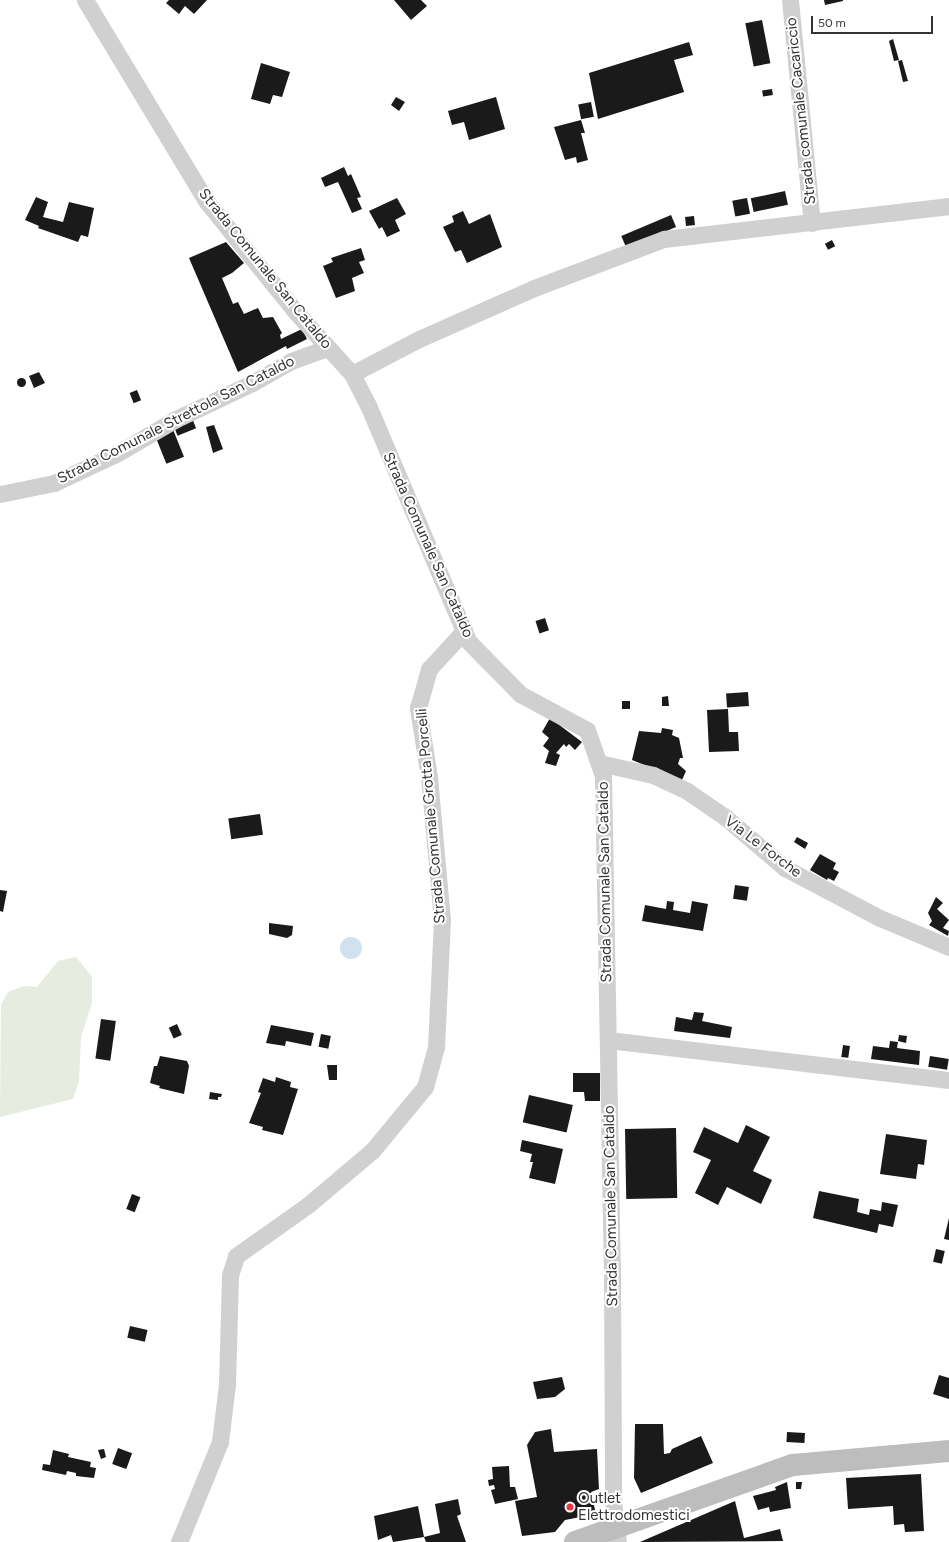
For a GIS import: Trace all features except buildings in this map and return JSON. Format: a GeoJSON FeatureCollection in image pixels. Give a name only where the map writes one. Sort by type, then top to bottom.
{"type":"FeatureCollection","features":[{"type":"Feature","properties":{"kind":"main road"},"geometry":{"type":"LineString","coordinates":[[575,1542],[617,1536],[696,1498],[793,1465],[949,1451]]}},
{"type":"Feature","properties":{"kind":"street","name":"Strada Comunale San Cataldo"},"geometry":{"type":"LineString","coordinates":[[85,0],[207,202],[328,348],[352,374],[368,404],[468,641],[520,694],[587,730],[604,776],[617,1536]]}},
{"type":"Feature","properties":{"kind":"street","name":"Strada comunale Cacariccio"},"geometry":{"type":"LineString","coordinates":[[790,0],[812,223]]}},
{"type":"Feature","properties":{"kind":"street"},"geometry":{"type":"LineString","coordinates":[[352,374],[419,339],[534,288],[664,239],[949,206]]}},
{"type":"Feature","properties":{"kind":"street","name":"Strada Comunale Strettola San Cataldo"},"geometry":{"type":"LineString","coordinates":[[0,494],[54,483],[118,453],[176,420],[252,383],[291,361],[328,348]]}},
{"type":"Feature","properties":{"kind":"street","name":"Strada Comunale Grotta Porcelli"},"geometry":{"type":"LineString","coordinates":[[179,1542],[220,1442],[227,1384],[230,1275],[236,1256],[308,1205],[372,1151],[425,1087],[436,1047],[442,920],[429,777],[418,708],[430,669],[464,631]]}},
{"type":"Feature","properties":{"kind":"street","name":"Via Le Forche"},"geometry":{"type":"LineString","coordinates":[[599,762],[653,775],[687,791],[725,817],[785,868],[880,918],[949,947]]}},
{"type":"Feature","properties":{"kind":"street"},"geometry":{"type":"LineString","coordinates":[[608,1040],[949,1080]]}},
{"type":"Feature","properties":{"kind":"shaded area"},"geometry":{"type":"Polygon","coordinates":[[[76,957],[92,977],[92,1003],[81,1037],[79,1081],[73,1099],[0,1117],[1,1005],[8,992],[24,986],[37,987],[58,961],[76,957]]]}},
{"type":"Feature","properties":{"kind":"water"},"geometry":{"type":"Polygon","coordinates":[[[351,937],[359,940],[362,948],[359,956],[351,959],[343,956],[340,948],[343,940],[351,937]]]}},
{"type":"Feature","properties":{"kind":"place","name":"Outlet Elettrodomestici"},"geometry":{"type":"Point","coordinates":[570,1507]}}]}
